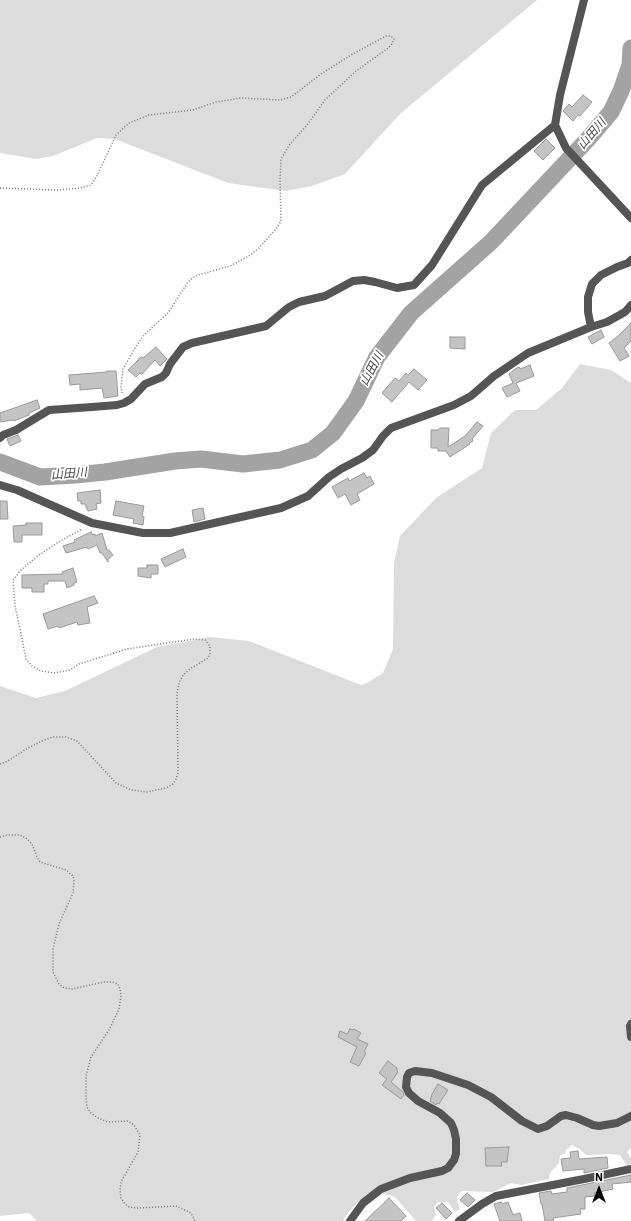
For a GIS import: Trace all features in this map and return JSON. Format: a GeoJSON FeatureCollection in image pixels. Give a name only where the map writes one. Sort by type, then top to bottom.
{"type":"FeatureCollection","features":[{"type":"Feature","properties":{"kind":"street"},"geometry":{"type":"LineString","coordinates":[[584,0],[560,95],[555,125],[566,148],[631,218]]}},
{"type":"Feature","properties":{"kind":"street"},"geometry":{"type":"LineString","coordinates":[[0,438],[50,410],[117,405],[124,403],[131,399],[145,384],[162,377],[182,347],[192,342],[266,326],[289,307],[299,302],[325,296],[354,281],[364,280],[397,288],[414,285],[432,265],[482,185],[555,125]]}},
{"type":"Feature","properties":{"kind":"street"},"geometry":{"type":"LineString","coordinates":[[591,327],[588,312],[588,297],[592,284],[601,275],[617,267],[628,264],[631,260]]}},
{"type":"Feature","properties":{"kind":"street"},"geometry":{"type":"LineString","coordinates":[[0,485],[16,490],[92,522],[143,533],[170,533],[281,508],[308,496],[329,477],[362,458],[373,450],[383,436],[392,428],[454,405],[471,396],[494,376],[528,353],[613,319],[625,312],[631,305]]}},
{"type":"Feature","properties":{"kind":"street"},"geometry":{"type":"LineString","coordinates":[[631,1024],[631,1037]]}},
{"type":"Feature","properties":{"kind":"street"},"geometry":{"type":"LineString","coordinates":[[350,1221],[362,1203],[381,1189],[410,1178],[442,1171],[448,1168],[454,1160],[456,1154],[456,1139],[451,1123],[408,1093],[406,1087],[407,1077],[415,1070],[432,1073],[468,1085],[491,1097],[522,1121],[538,1129],[547,1126],[561,1116],[566,1115],[598,1126],[617,1123],[631,1116]]}},
{"type":"Feature","properties":{"kind":"street"},"geometry":{"type":"LineString","coordinates":[[459,1221],[482,1204],[496,1196],[631,1169]]}},
{"type":"Feature","properties":{"kind":"path"},"geometry":{"type":"LineString","coordinates":[[0,188],[57,190],[80,188],[91,185],[97,176],[116,134],[129,124],[149,115],[193,110],[216,102],[241,98],[280,100],[292,97],[321,74],[351,55],[386,36],[391,36],[394,39],[392,44],[387,49],[356,71],[325,100],[307,125],[290,144],[282,159],[280,180],[281,221],[276,229],[258,250],[249,256],[230,266],[195,276],[188,282],[168,313],[144,335],[123,369],[121,387],[124,403]]}},
{"type":"Feature","properties":{"kind":"path"},"geometry":{"type":"LineString","coordinates":[[0,764],[44,740],[52,737],[66,737],[77,741],[116,783],[131,790],[146,792],[166,788],[173,784],[176,779],[178,773],[177,694],[179,683],[183,675],[208,658],[210,646],[205,640],[194,639],[127,649],[79,664],[70,670],[54,673],[32,666],[26,660],[15,606],[13,580],[22,569],[39,555],[92,522]]}},
{"type":"Feature","properties":{"kind":"path"},"geometry":{"type":"LineString","coordinates":[[0,837],[7,835],[20,835],[26,838],[32,844],[34,852],[40,862],[66,870],[73,876],[73,893],[59,924],[53,949],[53,972],[59,984],[64,988],[72,989],[104,982],[112,982],[118,984],[120,989],[121,996],[119,1009],[109,1030],[91,1057],[86,1076],[86,1097],[87,1107],[91,1113],[98,1118],[108,1122],[128,1121],[134,1126],[140,1135],[138,1152],[121,1182],[121,1198],[129,1207],[180,1207],[191,1213],[195,1221]]}},
{"type":"Feature","properties":{"kind":"shaded area"},"geometry":{"type":"Polygon","coordinates":[[[0,0],[537,0],[401,113],[345,174],[312,186],[286,191],[228,183],[115,139],[97,138],[53,156],[36,159],[0,153],[0,0]]]}},
{"type":"Feature","properties":{"kind":"shaded area"},"geometry":{"type":"Polygon","coordinates":[[[580,364],[611,370],[631,383],[631,1148],[627,1152],[631,1158],[631,1163],[627,1166],[620,1155],[586,1155],[572,1145],[566,1150],[565,1154],[560,1155],[559,1163],[550,1173],[549,1179],[521,1185],[511,1183],[493,1192],[462,1191],[458,1195],[457,1201],[460,1209],[455,1212],[448,1202],[438,1202],[434,1207],[436,1215],[432,1221],[416,1221],[395,1197],[373,1191],[358,1202],[343,1221],[37,1221],[29,1213],[0,1216],[0,686],[36,698],[65,691],[157,647],[210,637],[249,641],[361,685],[367,683],[383,673],[393,649],[394,563],[400,536],[436,498],[482,468],[491,433],[515,410],[536,410],[562,388],[580,364]]]}},
{"type":"Feature","properties":{"kind":"building"},"geometry":{"type":"Polygon","coordinates":[[[583,95],[592,102],[580,116],[578,115],[573,121],[563,111],[569,104],[572,107],[583,95]]]}},
{"type":"Feature","properties":{"kind":"building"},"geometry":{"type":"Polygon","coordinates":[[[546,139],[555,148],[543,160],[534,151],[546,139]]]}},
{"type":"Feature","properties":{"kind":"building"},"geometry":{"type":"Polygon","coordinates":[[[631,323],[631,341],[624,348],[629,356],[620,361],[609,343],[631,323]]]}},
{"type":"Feature","properties":{"kind":"building"},"geometry":{"type":"Polygon","coordinates":[[[601,330],[604,337],[592,344],[588,337],[601,330]]]}},
{"type":"Feature","properties":{"kind":"building"},"geometry":{"type":"Polygon","coordinates":[[[450,337],[465,337],[465,349],[450,348],[450,337]]]}},
{"type":"Feature","properties":{"kind":"building"},"geometry":{"type":"Polygon","coordinates":[[[156,347],[167,359],[160,366],[155,360],[142,374],[140,373],[136,377],[128,370],[141,357],[143,358],[156,347]]]}},
{"type":"Feature","properties":{"kind":"building"},"geometry":{"type":"Polygon","coordinates":[[[530,365],[534,376],[516,383],[520,391],[507,397],[502,388],[513,383],[509,374],[519,367],[520,369],[530,365]]]}},
{"type":"Feature","properties":{"kind":"building"},"geometry":{"type":"Polygon","coordinates":[[[414,369],[427,380],[418,390],[409,382],[392,402],[382,393],[395,378],[399,381],[406,373],[408,375],[414,369]]]}},
{"type":"Feature","properties":{"kind":"building"},"geometry":{"type":"Polygon","coordinates":[[[116,371],[118,396],[104,398],[102,388],[80,390],[80,384],[70,385],[69,375],[116,371]]]}},
{"type":"Feature","properties":{"kind":"building"},"geometry":{"type":"Polygon","coordinates":[[[37,400],[40,408],[29,413],[29,415],[14,421],[0,422],[0,413],[37,400]]]}},
{"type":"Feature","properties":{"kind":"building"},"geometry":{"type":"Polygon","coordinates":[[[477,422],[483,426],[472,439],[473,441],[450,457],[446,451],[438,451],[438,448],[431,448],[431,430],[449,428],[448,447],[465,436],[477,422]]]}},
{"type":"Feature","properties":{"kind":"building"},"geometry":{"type":"Polygon","coordinates":[[[18,435],[21,441],[10,446],[7,439],[18,435]]]}},
{"type":"Feature","properties":{"kind":"building"},"geometry":{"type":"Polygon","coordinates":[[[364,473],[367,478],[370,476],[374,484],[357,494],[360,500],[351,505],[345,494],[338,498],[332,487],[348,478],[349,481],[364,473]]]}},
{"type":"Feature","properties":{"kind":"building"},"geometry":{"type":"Polygon","coordinates":[[[100,490],[101,503],[96,504],[97,509],[88,511],[85,504],[81,504],[81,501],[78,501],[77,493],[100,490]]]}},
{"type":"Feature","properties":{"kind":"building"},"geometry":{"type":"Polygon","coordinates":[[[0,501],[7,501],[8,519],[0,519],[0,501]]]}},
{"type":"Feature","properties":{"kind":"building"},"geometry":{"type":"Polygon","coordinates":[[[116,501],[144,506],[142,516],[144,517],[143,525],[133,523],[134,519],[113,515],[116,501]]]}},
{"type":"Feature","properties":{"kind":"building"},"geometry":{"type":"Polygon","coordinates":[[[203,508],[205,519],[194,522],[192,510],[203,508]]]}},
{"type":"Feature","properties":{"kind":"building"},"geometry":{"type":"Polygon","coordinates":[[[26,523],[42,523],[42,535],[22,535],[22,542],[14,542],[13,526],[26,525],[26,523]]]}},
{"type":"Feature","properties":{"kind":"building"},"geometry":{"type":"Polygon","coordinates":[[[91,532],[92,535],[95,534],[95,536],[102,533],[107,550],[109,550],[113,555],[108,559],[108,562],[102,553],[100,553],[97,545],[88,549],[87,547],[66,553],[63,546],[75,542],[74,540],[91,532]]]}},
{"type":"Feature","properties":{"kind":"building"},"geometry":{"type":"Polygon","coordinates":[[[183,549],[186,557],[165,567],[161,559],[183,549]]]}},
{"type":"Feature","properties":{"kind":"building"},"geometry":{"type":"Polygon","coordinates":[[[147,565],[158,565],[158,574],[151,574],[151,578],[138,576],[138,568],[147,568],[147,565]]]}},
{"type":"Feature","properties":{"kind":"building"},"geometry":{"type":"Polygon","coordinates":[[[73,568],[77,582],[67,588],[65,581],[48,581],[48,584],[44,584],[44,592],[32,592],[32,588],[22,588],[22,575],[63,574],[62,572],[73,568]]]}},
{"type":"Feature","properties":{"kind":"building"},"geometry":{"type":"Polygon","coordinates":[[[94,596],[98,603],[87,607],[90,623],[78,625],[77,622],[59,628],[58,626],[48,629],[43,614],[94,596]]]}},
{"type":"Feature","properties":{"kind":"building"},"geometry":{"type":"Polygon","coordinates":[[[350,1029],[354,1029],[361,1033],[357,1039],[368,1044],[364,1052],[366,1053],[359,1066],[350,1062],[357,1047],[338,1037],[340,1031],[347,1034],[350,1029]]]}},
{"type":"Feature","properties":{"kind":"building"},"geometry":{"type":"Polygon","coordinates":[[[388,1061],[397,1068],[398,1072],[391,1082],[403,1092],[404,1095],[401,1099],[382,1085],[387,1079],[379,1073],[388,1061]]]}},
{"type":"Feature","properties":{"kind":"building"},"geometry":{"type":"Polygon","coordinates":[[[438,1084],[448,1090],[439,1104],[437,1103],[436,1105],[430,1101],[438,1084]]]}},
{"type":"Feature","properties":{"kind":"building"},"geometry":{"type":"Polygon","coordinates":[[[509,1147],[507,1162],[501,1162],[502,1166],[486,1166],[485,1148],[509,1147]]]}},
{"type":"Feature","properties":{"kind":"building"},"geometry":{"type":"Polygon","coordinates":[[[578,1151],[579,1159],[607,1157],[608,1168],[584,1173],[584,1169],[563,1171],[561,1159],[571,1158],[570,1152],[578,1151]]]}},
{"type":"Feature","properties":{"kind":"building"},"geometry":{"type":"Polygon","coordinates":[[[631,1175],[631,1182],[612,1184],[613,1189],[594,1193],[595,1196],[585,1197],[585,1209],[580,1209],[581,1214],[553,1218],[554,1221],[545,1221],[539,1193],[551,1191],[552,1194],[567,1192],[567,1188],[631,1175]]]}},
{"type":"Feature","properties":{"kind":"building"},"geometry":{"type":"Polygon","coordinates":[[[467,1193],[475,1200],[468,1207],[460,1200],[467,1193]]]}},
{"type":"Feature","properties":{"kind":"building"},"geometry":{"type":"Polygon","coordinates":[[[389,1198],[406,1216],[401,1221],[365,1221],[389,1198]]]}},
{"type":"Feature","properties":{"kind":"building"},"geometry":{"type":"Polygon","coordinates":[[[501,1202],[502,1204],[508,1202],[513,1215],[520,1213],[522,1221],[500,1221],[494,1204],[501,1202]]]}},
{"type":"Feature","properties":{"kind":"building"},"geometry":{"type":"Polygon","coordinates":[[[442,1203],[452,1213],[446,1219],[436,1208],[442,1203]]]}},
{"type":"Feature","properties":{"kind":"waterway","name":"山田川"},"geometry":{"type":"LineString","coordinates":[[0,462],[40,477],[105,472],[175,461],[201,459],[243,464],[280,460],[312,450],[333,433],[356,401],[377,357],[411,313],[491,242],[588,139],[611,112],[621,91],[630,65],[631,48]]}}]}
